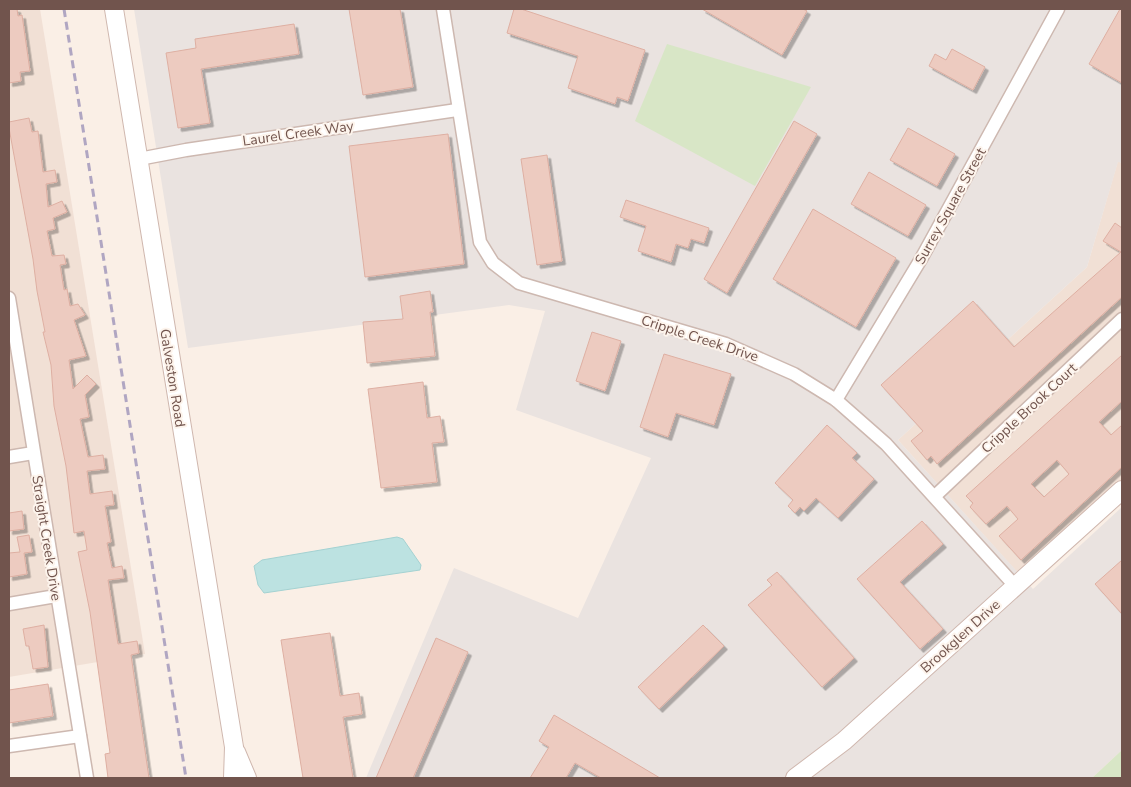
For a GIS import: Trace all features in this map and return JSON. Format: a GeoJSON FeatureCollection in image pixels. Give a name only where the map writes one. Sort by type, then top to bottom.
{"type":"FeatureCollection","features":[{"type":"Feature","properties":{"kind":"main road","name":"Galveston Road"},"geometry":{"type":"LineString","coordinates":[[114,9],[234,747],[233,778]]}},
{"type":"Feature","properties":{"kind":"main road","name":"Brookglen Drive"},"geometry":{"type":"LineString","coordinates":[[795,778],[844,741],[1122,490]]}},
{"type":"Feature","properties":{"kind":"main road","name":"Galveston Road"},"geometry":{"type":"LineString","coordinates":[[234,747],[247,778]]}},
{"type":"Feature","properties":{"kind":"street","name":"Cripple Creek Drive"},"geometry":{"type":"LineString","coordinates":[[443,9],[457,110],[480,242],[493,263],[510,277],[528,286],[726,344],[794,374],[836,400],[886,444],[1016,586]]}},
{"type":"Feature","properties":{"kind":"street","name":"Surrey Square Street"},"geometry":{"type":"LineString","coordinates":[[836,400],[920,259],[1058,9]]}},
{"type":"Feature","properties":{"kind":"street","name":"Laurel Creek Way"},"geometry":{"type":"LineString","coordinates":[[139,159],[186,150],[457,110]]}},
{"type":"Feature","properties":{"kind":"street","name":"Straight Creek Drive"},"geometry":{"type":"LineString","coordinates":[[9,303],[87,778]]}},
{"type":"Feature","properties":{"kind":"street","name":"Cripple Brook Court"},"geometry":{"type":"LineString","coordinates":[[935,496],[1122,319]]}},
{"type":"Feature","properties":{"kind":"street"},"geometry":{"type":"LineString","coordinates":[[9,457],[33,453]]}},
{"type":"Feature","properties":{"kind":"street"},"geometry":{"type":"LineString","coordinates":[[9,604],[56,596]]}},
{"type":"Feature","properties":{"kind":"street"},"geometry":{"type":"LineString","coordinates":[[9,746],[80,736]]}},
{"type":"Feature","properties":{"kind":"shaded area"},"geometry":{"type":"Polygon","coordinates":[[[9,9],[40,9],[145,654],[9,677],[9,9]]]}},
{"type":"Feature","properties":{"kind":"shaded area"},"geometry":{"type":"Polygon","coordinates":[[[134,9],[1122,9],[1122,163],[1118,162],[1087,267],[898,440],[1033,589],[1122,507],[1122,750],[1092,778],[366,778],[454,568],[578,618],[651,458],[516,410],[545,311],[509,305],[188,348],[134,9]]]}},
{"type":"Feature","properties":{"kind":"shaded area"},"geometry":{"type":"Polygon","coordinates":[[[1118,161],[1122,163],[1122,481],[1019,574],[898,440],[1087,267],[1118,161]]]}},
{"type":"Feature","properties":{"kind":"green space"},"geometry":{"type":"Polygon","coordinates":[[[667,44],[811,87],[755,186],[635,121],[667,44]]]}},
{"type":"Feature","properties":{"kind":"green space"},"geometry":{"type":"Polygon","coordinates":[[[1122,750],[1122,778],[1092,778],[1122,750]]]}},
{"type":"Feature","properties":{"kind":"water"},"geometry":{"type":"Polygon","coordinates":[[[397,537],[403,539],[421,565],[420,570],[264,593],[258,585],[254,566],[262,560],[397,537]]]}},
{"type":"Feature","properties":{"kind":"building"},"geometry":{"type":"Polygon","coordinates":[[[9,9],[17,9],[18,16],[22,15],[30,71],[20,72],[21,81],[9,83],[9,9]]]}},
{"type":"Feature","properties":{"kind":"building"},"geometry":{"type":"Polygon","coordinates":[[[349,9],[400,9],[413,87],[363,95],[349,9]]]}},
{"type":"Feature","properties":{"kind":"building"},"geometry":{"type":"Polygon","coordinates":[[[514,9],[521,9],[645,50],[628,101],[617,97],[615,104],[568,88],[578,56],[507,33],[514,9]]]}},
{"type":"Feature","properties":{"kind":"building"},"geometry":{"type":"Polygon","coordinates":[[[702,9],[803,9],[807,11],[782,55],[702,9]]]}},
{"type":"Feature","properties":{"kind":"building"},"geometry":{"type":"Polygon","coordinates":[[[1120,9],[1122,9],[1122,83],[1089,64],[1120,9]]]}},
{"type":"Feature","properties":{"kind":"building"},"geometry":{"type":"Polygon","coordinates":[[[294,24],[299,54],[201,69],[210,123],[178,128],[166,53],[196,48],[195,39],[294,24]]]}},
{"type":"Feature","properties":{"kind":"building"},"geometry":{"type":"Polygon","coordinates":[[[952,49],[985,67],[973,90],[929,66],[935,54],[946,60],[952,49]]]}},
{"type":"Feature","properties":{"kind":"building"},"geometry":{"type":"Polygon","coordinates":[[[29,118],[32,132],[38,131],[43,172],[55,170],[57,182],[46,184],[48,207],[62,201],[67,212],[53,218],[55,229],[47,231],[52,256],[64,255],[66,264],[60,265],[64,290],[67,289],[70,306],[78,304],[85,315],[74,320],[86,356],[69,360],[73,389],[87,375],[96,384],[85,395],[89,417],[80,419],[88,457],[103,455],[105,469],[87,471],[90,494],[112,491],[114,505],[105,506],[111,542],[107,543],[112,568],[122,566],[124,578],[108,580],[118,644],[137,641],[139,653],[131,655],[149,778],[108,778],[105,754],[110,753],[90,612],[78,552],[87,550],[84,531],[74,533],[66,466],[54,406],[51,365],[43,332],[45,332],[33,259],[9,128],[9,122],[29,118]]]}},
{"type":"Feature","properties":{"kind":"building"},"geometry":{"type":"Polygon","coordinates":[[[794,121],[817,134],[727,293],[704,279],[794,121]]]}},
{"type":"Feature","properties":{"kind":"building"},"geometry":{"type":"Polygon","coordinates":[[[908,128],[955,154],[937,186],[890,160],[908,128]]]}},
{"type":"Feature","properties":{"kind":"building"},"geometry":{"type":"Polygon","coordinates":[[[448,134],[464,264],[365,277],[349,146],[448,134]]]}},
{"type":"Feature","properties":{"kind":"building"},"geometry":{"type":"Polygon","coordinates":[[[547,155],[562,261],[537,265],[521,159],[547,155]]]}},
{"type":"Feature","properties":{"kind":"building"},"geometry":{"type":"Polygon","coordinates":[[[869,172],[926,205],[908,236],[851,204],[869,172]]]}},
{"type":"Feature","properties":{"kind":"building"},"geometry":{"type":"Polygon","coordinates":[[[626,200],[709,228],[704,243],[691,239],[688,248],[676,244],[671,262],[638,251],[646,226],[620,217],[626,200]]]}},
{"type":"Feature","properties":{"kind":"building"},"geometry":{"type":"Polygon","coordinates":[[[813,209],[896,258],[856,327],[773,279],[813,209]]]}},
{"type":"Feature","properties":{"kind":"building"},"geometry":{"type":"Polygon","coordinates":[[[1115,223],[1122,228],[1122,297],[937,464],[931,456],[927,460],[911,441],[923,431],[881,385],[973,301],[1014,347],[1121,252],[1103,241],[1115,223]]]}},
{"type":"Feature","properties":{"kind":"building"},"geometry":{"type":"Polygon","coordinates":[[[430,291],[433,312],[430,312],[435,356],[367,363],[363,322],[403,319],[400,296],[430,291]]]}},
{"type":"Feature","properties":{"kind":"building"},"geometry":{"type":"Polygon","coordinates":[[[592,332],[621,341],[605,391],[576,381],[592,332]]]}},
{"type":"Feature","properties":{"kind":"building"},"geometry":{"type":"Polygon","coordinates":[[[664,354],[731,374],[714,425],[676,413],[668,437],[640,427],[664,354]]]}},
{"type":"Feature","properties":{"kind":"building"},"geometry":{"type":"Polygon","coordinates":[[[1122,355],[1122,401],[1099,422],[1111,435],[1122,425],[1122,467],[1021,560],[999,536],[1018,519],[1007,506],[986,524],[970,507],[973,503],[966,496],[1122,355]],[[1057,460],[1031,484],[1044,497],[1069,474],[1057,460]]]}},
{"type":"Feature","properties":{"kind":"building"},"geometry":{"type":"Polygon","coordinates":[[[423,382],[427,418],[440,416],[444,442],[432,443],[437,482],[381,488],[368,389],[423,382]]]}},
{"type":"Feature","properties":{"kind":"building"},"geometry":{"type":"Polygon","coordinates":[[[827,425],[857,453],[852,458],[874,479],[838,518],[816,498],[804,511],[800,507],[795,513],[788,506],[793,500],[775,483],[827,425]]]}},
{"type":"Feature","properties":{"kind":"building"},"geometry":{"type":"Polygon","coordinates":[[[22,511],[24,529],[9,531],[9,513],[22,511]]]}},
{"type":"Feature","properties":{"kind":"building"},"geometry":{"type":"Polygon","coordinates":[[[922,521],[943,544],[900,582],[943,629],[920,649],[857,579],[922,521]]]}},
{"type":"Feature","properties":{"kind":"building"},"geometry":{"type":"Polygon","coordinates":[[[29,535],[32,552],[24,553],[27,574],[9,577],[9,553],[20,552],[17,537],[29,535]]]}},
{"type":"Feature","properties":{"kind":"building"},"geometry":{"type":"Polygon","coordinates":[[[1122,560],[1122,614],[1095,584],[1122,560]]]}},
{"type":"Feature","properties":{"kind":"building"},"geometry":{"type":"Polygon","coordinates":[[[777,572],[854,658],[822,687],[748,605],[772,585],[767,580],[777,572]]]}},
{"type":"Feature","properties":{"kind":"building"},"geometry":{"type":"Polygon","coordinates":[[[44,625],[48,667],[33,669],[29,646],[26,646],[23,629],[44,625]]]}},
{"type":"Feature","properties":{"kind":"building"},"geometry":{"type":"Polygon","coordinates":[[[703,625],[724,646],[659,709],[638,687],[703,625]]]}},
{"type":"Feature","properties":{"kind":"building"},"geometry":{"type":"Polygon","coordinates":[[[330,633],[340,696],[359,693],[362,714],[343,717],[353,778],[303,778],[281,640],[330,633]]]}},
{"type":"Feature","properties":{"kind":"building"},"geometry":{"type":"Polygon","coordinates":[[[436,638],[468,652],[413,778],[376,778],[436,638]]]}},
{"type":"Feature","properties":{"kind":"building"},"geometry":{"type":"Polygon","coordinates":[[[48,684],[53,716],[9,723],[9,690],[48,684]]]}},
{"type":"Feature","properties":{"kind":"building"},"geometry":{"type":"Polygon","coordinates":[[[554,715],[660,778],[601,778],[575,763],[566,778],[530,778],[549,747],[539,741],[554,715]]]}},
{"type":"Feature","properties":{"kind":"railway"},"geometry":{"type":"LineString","coordinates":[[64,9],[186,778]]}}]}
